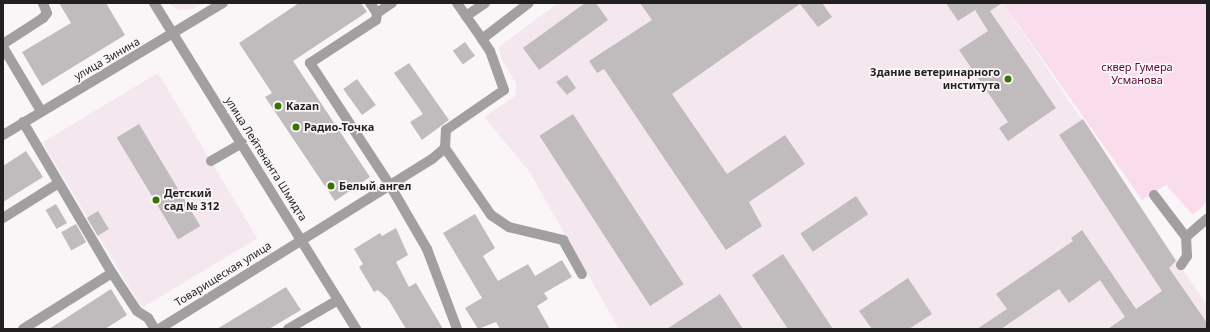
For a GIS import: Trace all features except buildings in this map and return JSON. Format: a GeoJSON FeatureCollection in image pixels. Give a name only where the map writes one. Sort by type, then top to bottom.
{"type":"FeatureCollection","features":[{"type":"Feature","properties":{"kind":"street"},"geometry":{"type":"LineString","coordinates":[[3,44],[43,18],[47,13],[43,3]]}},
{"type":"Feature","properties":{"kind":"street","name":"улица Лейтенанта Шмидта"},"geometry":{"type":"LineString","coordinates":[[154,3],[356,329]]}},
{"type":"Feature","properties":{"kind":"street","name":"улица Зинина"},"geometry":{"type":"LineString","coordinates":[[3,135],[41,111],[174,34],[223,3]]}},
{"type":"Feature","properties":{"kind":"street"},"geometry":{"type":"LineString","coordinates":[[370,3],[377,13],[376,20],[310,63],[391,187],[427,249],[457,329]]}},
{"type":"Feature","properties":{"kind":"street"},"geometry":{"type":"LineString","coordinates":[[377,13],[392,3]]}},
{"type":"Feature","properties":{"kind":"street"},"geometry":{"type":"LineString","coordinates":[[457,3],[490,51],[504,90],[446,130],[445,148],[492,216],[510,227],[563,240],[582,274]]}},
{"type":"Feature","properties":{"kind":"street"},"geometry":{"type":"LineString","coordinates":[[466,16],[485,3]]}},
{"type":"Feature","properties":{"kind":"street"},"geometry":{"type":"LineString","coordinates":[[482,39],[529,3]]}},
{"type":"Feature","properties":{"kind":"street"},"geometry":{"type":"LineString","coordinates":[[3,47],[41,111]]}},
{"type":"Feature","properties":{"kind":"street"},"geometry":{"type":"LineString","coordinates":[[23,122],[57,184],[136,311],[148,318],[155,329]]}},
{"type":"Feature","properties":{"kind":"street"},"geometry":{"type":"LineString","coordinates":[[211,161],[242,143]]}},
{"type":"Feature","properties":{"kind":"street","name":"Товарищеская улица"},"geometry":{"type":"LineString","coordinates":[[159,329],[301,240],[391,187],[445,148]]}},
{"type":"Feature","properties":{"kind":"street"},"geometry":{"type":"LineString","coordinates":[[3,218],[57,184]]}},
{"type":"Feature","properties":{"kind":"street"},"geometry":{"type":"LineString","coordinates":[[1154,195],[1186,237],[1187,256],[1181,265]]}},
{"type":"Feature","properties":{"kind":"street"},"geometry":{"type":"LineString","coordinates":[[1186,237],[1207,219]]}},
{"type":"Feature","properties":{"kind":"street"},"geometry":{"type":"LineString","coordinates":[[23,329],[112,273]]}},
{"type":"Feature","properties":{"kind":"street"},"geometry":{"type":"LineString","coordinates":[[288,329],[338,300]]}},
{"type":"Feature","properties":{"kind":"shaded area"},"geometry":{"type":"Polygon","coordinates":[[[168,3],[203,3],[193,9],[179,10],[168,3]]]}},
{"type":"Feature","properties":{"kind":"shaded area"},"geometry":{"type":"Polygon","coordinates":[[[558,3],[1003,3],[1207,305],[1207,329],[619,329],[529,171],[484,117],[515,96],[516,84],[501,58],[499,47],[558,3]]]}},
{"type":"Feature","properties":{"kind":"shaded area","name":"Детский сад № 312"},"geometry":{"type":"Polygon","coordinates":[[[158,73],[257,238],[142,308],[42,143],[158,73]]]}},
{"type":"Feature","properties":{"kind":"green space","name":"сквер Гумера Усманова"},"geometry":{"type":"Polygon","coordinates":[[[1003,3],[1207,3],[1207,202],[1193,215],[1166,185],[1142,200],[1003,3]]]}},
{"type":"Feature","properties":{"kind":"place","name":"Здание ветеринарного института"},"geometry":{"type":"Point","coordinates":[1008,79]}},
{"type":"Feature","properties":{"kind":"place","name":"Kazan"},"geometry":{"type":"Point","coordinates":[278,106]}},
{"type":"Feature","properties":{"kind":"place","name":"Радио-Точка"},"geometry":{"type":"Point","coordinates":[296,127]}},
{"type":"Feature","properties":{"kind":"place","name":"Белый ангел"},"geometry":{"type":"Point","coordinates":[331,186]}},
{"type":"Feature","properties":{"kind":"place","name":"Детский сад № 312"},"geometry":{"type":"Point","coordinates":[156,200]}}]}
